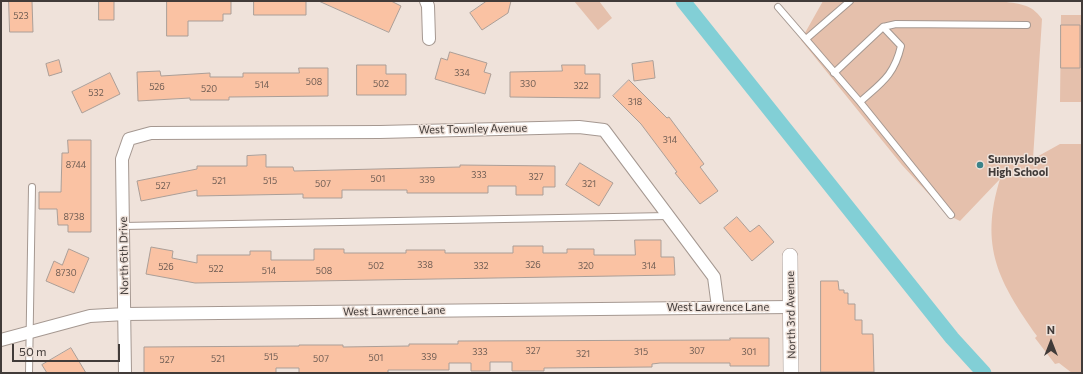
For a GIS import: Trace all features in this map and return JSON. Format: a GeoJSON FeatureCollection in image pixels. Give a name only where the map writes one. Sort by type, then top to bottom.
{"type":"FeatureCollection","features":[{"type":"Feature","properties":{"kind":"street"},"geometry":{"type":"LineString","coordinates":[[426,1],[428,6],[429,39]]}},
{"type":"Feature","properties":{"kind":"street","name":"West Townley Avenue"},"geometry":{"type":"LineString","coordinates":[[129,139],[151,133],[380,132],[579,127],[604,130],[670,216],[714,277],[718,307]]}},
{"type":"Feature","properties":{"kind":"street","name":"North 6th Drive"},"geometry":{"type":"LineString","coordinates":[[125,373],[122,159],[129,139]]}},
{"type":"Feature","properties":{"kind":"street","name":"North 3rd Avenue"},"geometry":{"type":"LineString","coordinates":[[790,256],[792,373]]}},
{"type":"Feature","properties":{"kind":"street","name":"West Lawrence Lane"},"geometry":{"type":"LineString","coordinates":[[1,340],[90,316],[125,314],[790,307]]}},
{"type":"Feature","properties":{"kind":"lane"},"geometry":{"type":"LineString","coordinates":[[806,39],[850,1]]}},
{"type":"Feature","properties":{"kind":"lane"},"geometry":{"type":"LineString","coordinates":[[778,7],[860,102],[951,215]]}},
{"type":"Feature","properties":{"kind":"lane"},"geometry":{"type":"LineString","coordinates":[[834,73],[883,27],[896,24],[1027,25]]}},
{"type":"Feature","properties":{"kind":"lane"},"geometry":{"type":"LineString","coordinates":[[860,102],[891,74],[898,61],[901,46],[883,27]]}},
{"type":"Feature","properties":{"kind":"lane"},"geometry":{"type":"LineString","coordinates":[[29,373],[32,187]]}},
{"type":"Feature","properties":{"kind":"lane"},"geometry":{"type":"LineString","coordinates":[[123,226],[670,216]]}},
{"type":"Feature","properties":{"kind":"shaded area"},"geometry":{"type":"Polygon","coordinates":[[[574,1],[599,1],[612,18],[598,30],[574,1]]]}},
{"type":"Feature","properties":{"kind":"shaded area","name":"Sunnyslope High School"},"geometry":{"type":"Polygon","coordinates":[[[823,1],[1000,1],[1029,7],[1042,19],[1033,159],[1060,144],[1082,144],[1082,373],[1072,373],[1059,363],[1055,364],[1035,338],[1037,336],[1012,298],[1003,281],[996,263],[992,244],[994,203],[1000,179],[960,221],[948,215],[902,165],[801,40],[823,1]]]}},
{"type":"Feature","properties":{"kind":"shaded area"},"geometry":{"type":"Polygon","coordinates":[[[1061,15],[1082,15],[1082,102],[1060,102],[1061,15]]]}},
{"type":"Feature","properties":{"kind":"building"},"geometry":{"type":"Polygon","coordinates":[[[9,1],[32,1],[33,32],[10,32],[9,1]]]}},
{"type":"Feature","properties":{"kind":"building"},"geometry":{"type":"Polygon","coordinates":[[[99,1],[114,1],[114,20],[99,20],[99,1]]]}},
{"type":"Feature","properties":{"kind":"building"},"geometry":{"type":"Polygon","coordinates":[[[167,1],[231,1],[231,14],[223,14],[223,21],[188,21],[188,36],[167,36],[167,1]]]}},
{"type":"Feature","properties":{"kind":"building"},"geometry":{"type":"Polygon","coordinates":[[[254,1],[306,1],[306,15],[254,15],[254,1]]]}},
{"type":"Feature","properties":{"kind":"building"},"geometry":{"type":"Polygon","coordinates":[[[319,1],[391,1],[401,6],[389,32],[319,1]]]}},
{"type":"Feature","properties":{"kind":"building"},"geometry":{"type":"Polygon","coordinates":[[[487,1],[511,1],[508,13],[482,30],[470,13],[487,1]]]}},
{"type":"Feature","properties":{"kind":"building"},"geometry":{"type":"Polygon","coordinates":[[[1061,25],[1080,25],[1080,68],[1061,68],[1061,25]]]}},
{"type":"Feature","properties":{"kind":"building"},"geometry":{"type":"Polygon","coordinates":[[[450,52],[487,63],[484,72],[491,74],[485,94],[435,79],[441,58],[447,60],[450,52]]]}},
{"type":"Feature","properties":{"kind":"building"},"geometry":{"type":"Polygon","coordinates":[[[59,60],[62,72],[49,76],[46,64],[59,60]]]}},
{"type":"Feature","properties":{"kind":"building"},"geometry":{"type":"Polygon","coordinates":[[[653,61],[655,78],[634,81],[632,64],[653,61]]]}},
{"type":"Feature","properties":{"kind":"building"},"geometry":{"type":"Polygon","coordinates":[[[357,65],[386,65],[386,74],[406,74],[406,95],[357,95],[357,65]]]}},
{"type":"Feature","properties":{"kind":"building"},"geometry":{"type":"Polygon","coordinates":[[[562,65],[585,65],[585,74],[600,74],[600,98],[510,97],[510,72],[562,71],[562,65]]]}},
{"type":"Feature","properties":{"kind":"building"},"geometry":{"type":"Polygon","coordinates":[[[299,68],[328,68],[328,96],[229,97],[229,100],[190,100],[190,98],[138,101],[137,72],[160,71],[161,76],[210,73],[210,77],[243,77],[243,73],[299,73],[299,68]]]}},
{"type":"Feature","properties":{"kind":"building"},"geometry":{"type":"Polygon","coordinates":[[[110,73],[120,94],[82,113],[72,92],[110,73]]]}},
{"type":"Feature","properties":{"kind":"building"},"geometry":{"type":"Polygon","coordinates":[[[629,80],[667,118],[669,117],[704,164],[700,167],[718,191],[700,204],[675,173],[677,172],[641,124],[613,96],[629,80]]]}},
{"type":"Feature","properties":{"kind":"building"},"geometry":{"type":"Polygon","coordinates":[[[68,140],[91,140],[91,232],[68,232],[68,225],[58,225],[57,209],[39,209],[39,192],[61,192],[62,153],[68,153],[68,140]]]}},
{"type":"Feature","properties":{"kind":"building"},"geometry":{"type":"Polygon","coordinates":[[[266,155],[266,167],[293,167],[294,171],[460,167],[460,165],[555,166],[555,187],[543,187],[543,195],[516,195],[516,186],[488,186],[488,193],[407,193],[407,190],[342,190],[342,198],[303,198],[303,194],[197,196],[197,190],[141,201],[137,181],[197,169],[197,166],[247,166],[247,156],[266,155]]]}},
{"type":"Feature","properties":{"kind":"building"},"geometry":{"type":"Polygon","coordinates":[[[580,163],[613,183],[599,206],[566,185],[580,163]]]}},
{"type":"Feature","properties":{"kind":"building"},"geometry":{"type":"Polygon","coordinates":[[[737,217],[750,232],[759,225],[774,242],[752,261],[724,228],[737,217]]]}},
{"type":"Feature","properties":{"kind":"building"},"geometry":{"type":"Polygon","coordinates":[[[635,240],[661,240],[661,257],[674,257],[675,275],[195,283],[146,274],[151,247],[173,251],[172,258],[197,263],[197,255],[250,255],[250,251],[271,251],[271,260],[314,260],[314,249],[344,249],[344,253],[406,253],[406,250],[445,250],[445,253],[513,253],[513,246],[543,246],[543,253],[567,253],[567,249],[594,249],[594,255],[635,255],[635,240]]]}},
{"type":"Feature","properties":{"kind":"building"},"geometry":{"type":"Polygon","coordinates":[[[69,249],[89,258],[74,293],[46,281],[54,261],[62,265],[69,249]]]}},
{"type":"Feature","properties":{"kind":"building"},"geometry":{"type":"Polygon","coordinates":[[[821,281],[838,281],[839,290],[844,290],[844,293],[848,293],[848,304],[855,304],[855,320],[862,320],[862,334],[873,334],[874,372],[821,372],[821,281]]]}},
{"type":"Feature","properties":{"kind":"building"},"geometry":{"type":"Polygon","coordinates":[[[730,338],[769,338],[769,366],[730,366],[730,363],[660,363],[652,364],[652,367],[544,368],[544,371],[512,371],[512,362],[490,362],[490,371],[471,371],[471,363],[449,363],[449,370],[388,370],[388,373],[299,373],[299,368],[276,368],[276,373],[144,373],[144,347],[299,345],[343,345],[343,347],[409,346],[409,344],[458,344],[458,341],[730,340],[730,338]]]}},
{"type":"Feature","properties":{"kind":"building"},"geometry":{"type":"Polygon","coordinates":[[[71,348],[86,373],[47,373],[42,365],[71,348]]]}},
{"type":"Feature","properties":{"kind":"waterway"},"geometry":{"type":"LineString","coordinates":[[683,1],[952,338],[984,373]]}},
{"type":"Feature","properties":{"kind":"place","name":"Sunnyslope High School"},"geometry":{"type":"Point","coordinates":[980,165]}}]}
